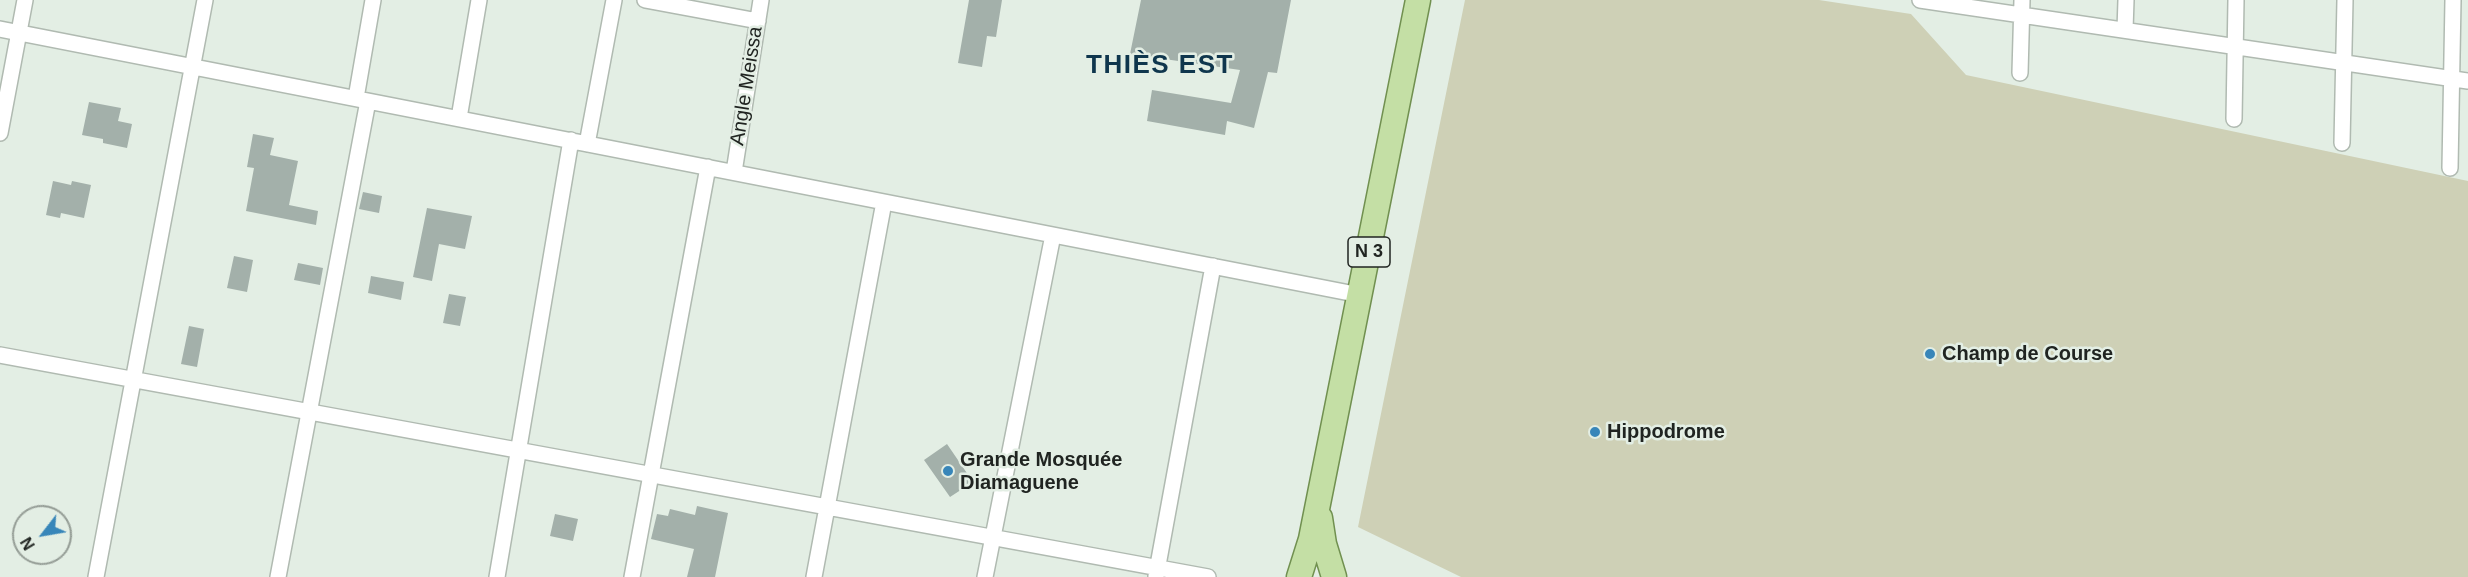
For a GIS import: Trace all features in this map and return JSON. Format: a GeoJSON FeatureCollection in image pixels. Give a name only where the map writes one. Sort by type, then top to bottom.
{"type":"FeatureCollection","features":[{"type":"Feature","properties":{"kind":"main road","name":"N 3"},"geometry":{"type":"LineString","coordinates":[[1299,577],[1311,539],[1418,0]]}},
{"type":"Feature","properties":{"kind":"main road","name":"N 3"},"geometry":{"type":"LineString","coordinates":[[1317,503],[1324,544],[1334,577]]}},
{"type":"Feature","properties":{"kind":"main road"},"geometry":{"type":"LineString","coordinates":[[1304,577],[1317,571],[1326,572],[1334,577]]}},
{"type":"Feature","properties":{"kind":"street"},"geometry":{"type":"LineString","coordinates":[[0,133],[25,0]]}},
{"type":"Feature","properties":{"kind":"street"},"geometry":{"type":"LineString","coordinates":[[96,577],[131,379],[205,0]]}},
{"type":"Feature","properties":{"kind":"street"},"geometry":{"type":"LineString","coordinates":[[278,577],[309,412],[362,100],[373,0]]}},
{"type":"Feature","properties":{"kind":"street"},"geometry":{"type":"LineString","coordinates":[[459,118],[479,0]]}},
{"type":"Feature","properties":{"kind":"street"},"geometry":{"type":"LineString","coordinates":[[587,144],[614,0]]}},
{"type":"Feature","properties":{"kind":"street"},"geometry":{"type":"LineString","coordinates":[[645,0],[758,21]]}},
{"type":"Feature","properties":{"kind":"street","name":"Angle Meissa"},"geometry":{"type":"LineString","coordinates":[[734,172],[762,0]]}},
{"type":"Feature","properties":{"kind":"street"},"geometry":{"type":"LineString","coordinates":[[1920,0],[2021,8],[2125,30],[2468,81]]}},
{"type":"Feature","properties":{"kind":"street"},"geometry":{"type":"LineString","coordinates":[[2125,30],[2126,0]]}},
{"type":"Feature","properties":{"kind":"street"},"geometry":{"type":"LineString","coordinates":[[2234,119],[2236,0]]}},
{"type":"Feature","properties":{"kind":"street"},"geometry":{"type":"LineString","coordinates":[[2342,143],[2345,0]]}},
{"type":"Feature","properties":{"kind":"street"},"geometry":{"type":"LineString","coordinates":[[2450,168],[2453,0]]}},
{"type":"Feature","properties":{"kind":"street"},"geometry":{"type":"LineString","coordinates":[[2020,73],[2021,8]]}},
{"type":"Feature","properties":{"kind":"street"},"geometry":{"type":"LineString","coordinates":[[0,29],[1360,295]]}},
{"type":"Feature","properties":{"kind":"street"},"geometry":{"type":"LineString","coordinates":[[497,577],[571,141]]}},
{"type":"Feature","properties":{"kind":"street"},"geometry":{"type":"LineString","coordinates":[[632,577],[708,167]]}},
{"type":"Feature","properties":{"kind":"street"},"geometry":{"type":"LineString","coordinates":[[814,577],[885,202]]}},
{"type":"Feature","properties":{"kind":"street"},"geometry":{"type":"LineString","coordinates":[[985,577],[1053,235]]}},
{"type":"Feature","properties":{"kind":"street"},"geometry":{"type":"LineString","coordinates":[[1156,572],[1214,266]]}},
{"type":"Feature","properties":{"kind":"street"},"geometry":{"type":"LineString","coordinates":[[0,355],[993,537],[1156,572],[1208,577]]}},
{"type":"Feature","properties":{"kind":"green space","name":"Champ de Course"},"geometry":{"type":"Polygon","coordinates":[[[1465,0],[1819,0],[1911,14],[1966,75],[2468,181],[2468,577],[1461,577],[1358,527],[1465,0]]]}},
{"type":"Feature","properties":{"kind":"building"},"geometry":{"type":"Polygon","coordinates":[[[969,0],[1002,0],[996,37],[987,36],[982,67],[958,63],[969,0]]]}},
{"type":"Feature","properties":{"kind":"building"},"geometry":{"type":"Polygon","coordinates":[[[1141,0],[1291,0],[1277,73],[1268,72],[1254,128],[1227,121],[1225,135],[1147,121],[1152,90],[1231,103],[1240,70],[1130,54],[1141,0]]]}},
{"type":"Feature","properties":{"kind":"building"},"geometry":{"type":"Polygon","coordinates":[[[89,102],[121,108],[118,121],[132,124],[127,148],[103,143],[103,139],[82,135],[89,102]]]}},
{"type":"Feature","properties":{"kind":"building"},"geometry":{"type":"Polygon","coordinates":[[[253,134],[274,138],[270,155],[298,161],[289,205],[318,211],[316,225],[246,211],[254,168],[247,167],[253,134]]]}},
{"type":"Feature","properties":{"kind":"building"},"geometry":{"type":"Polygon","coordinates":[[[53,181],[71,185],[72,181],[91,185],[84,218],[61,213],[60,218],[46,215],[53,181]]]}},
{"type":"Feature","properties":{"kind":"building"},"geometry":{"type":"Polygon","coordinates":[[[363,192],[382,196],[379,213],[359,209],[363,192]]]}},
{"type":"Feature","properties":{"kind":"building"},"geometry":{"type":"Polygon","coordinates":[[[427,208],[472,216],[465,249],[439,244],[432,281],[413,277],[427,208]]]}},
{"type":"Feature","properties":{"kind":"building"},"geometry":{"type":"Polygon","coordinates":[[[234,256],[253,260],[247,292],[227,288],[234,256]]]}},
{"type":"Feature","properties":{"kind":"building"},"geometry":{"type":"Polygon","coordinates":[[[298,263],[323,268],[320,285],[294,280],[298,263]]]}},
{"type":"Feature","properties":{"kind":"building"},"geometry":{"type":"Polygon","coordinates":[[[371,276],[404,282],[401,300],[368,293],[371,276]]]}},
{"type":"Feature","properties":{"kind":"building"},"geometry":{"type":"Polygon","coordinates":[[[449,294],[466,297],[460,326],[443,323],[449,294]]]}},
{"type":"Feature","properties":{"kind":"building"},"geometry":{"type":"Polygon","coordinates":[[[189,326],[204,329],[197,367],[181,364],[189,326]]]}},
{"type":"Feature","properties":{"kind":"building","name":"Grande Mosquée Diamaguene"},"geometry":{"type":"Polygon","coordinates":[[[947,444],[973,482],[950,497],[924,460],[947,444]]]}},
{"type":"Feature","properties":{"kind":"building"},"geometry":{"type":"Polygon","coordinates":[[[697,506],[728,513],[715,577],[687,577],[694,549],[651,539],[657,514],[668,516],[670,509],[695,515],[697,506]]]}},
{"type":"Feature","properties":{"kind":"building"},"geometry":{"type":"Polygon","coordinates":[[[555,514],[578,519],[573,541],[550,536],[555,514]]]}},
{"type":"Feature","properties":{"kind":"place","name":"Champ de Course"},"geometry":{"type":"Point","coordinates":[1930,354]}},
{"type":"Feature","properties":{"kind":"place","name":"Hippodrome"},"geometry":{"type":"Point","coordinates":[1595,432]}},
{"type":"Feature","properties":{"kind":"place","name":"Grande Mosquée Diamaguene"},"geometry":{"type":"Point","coordinates":[948,471]}},
{"type":"Feature","properties":{"kind":"district","name":"THIÈS EST"},"geometry":{"type":"Point","coordinates":[1160,66]}}]}
